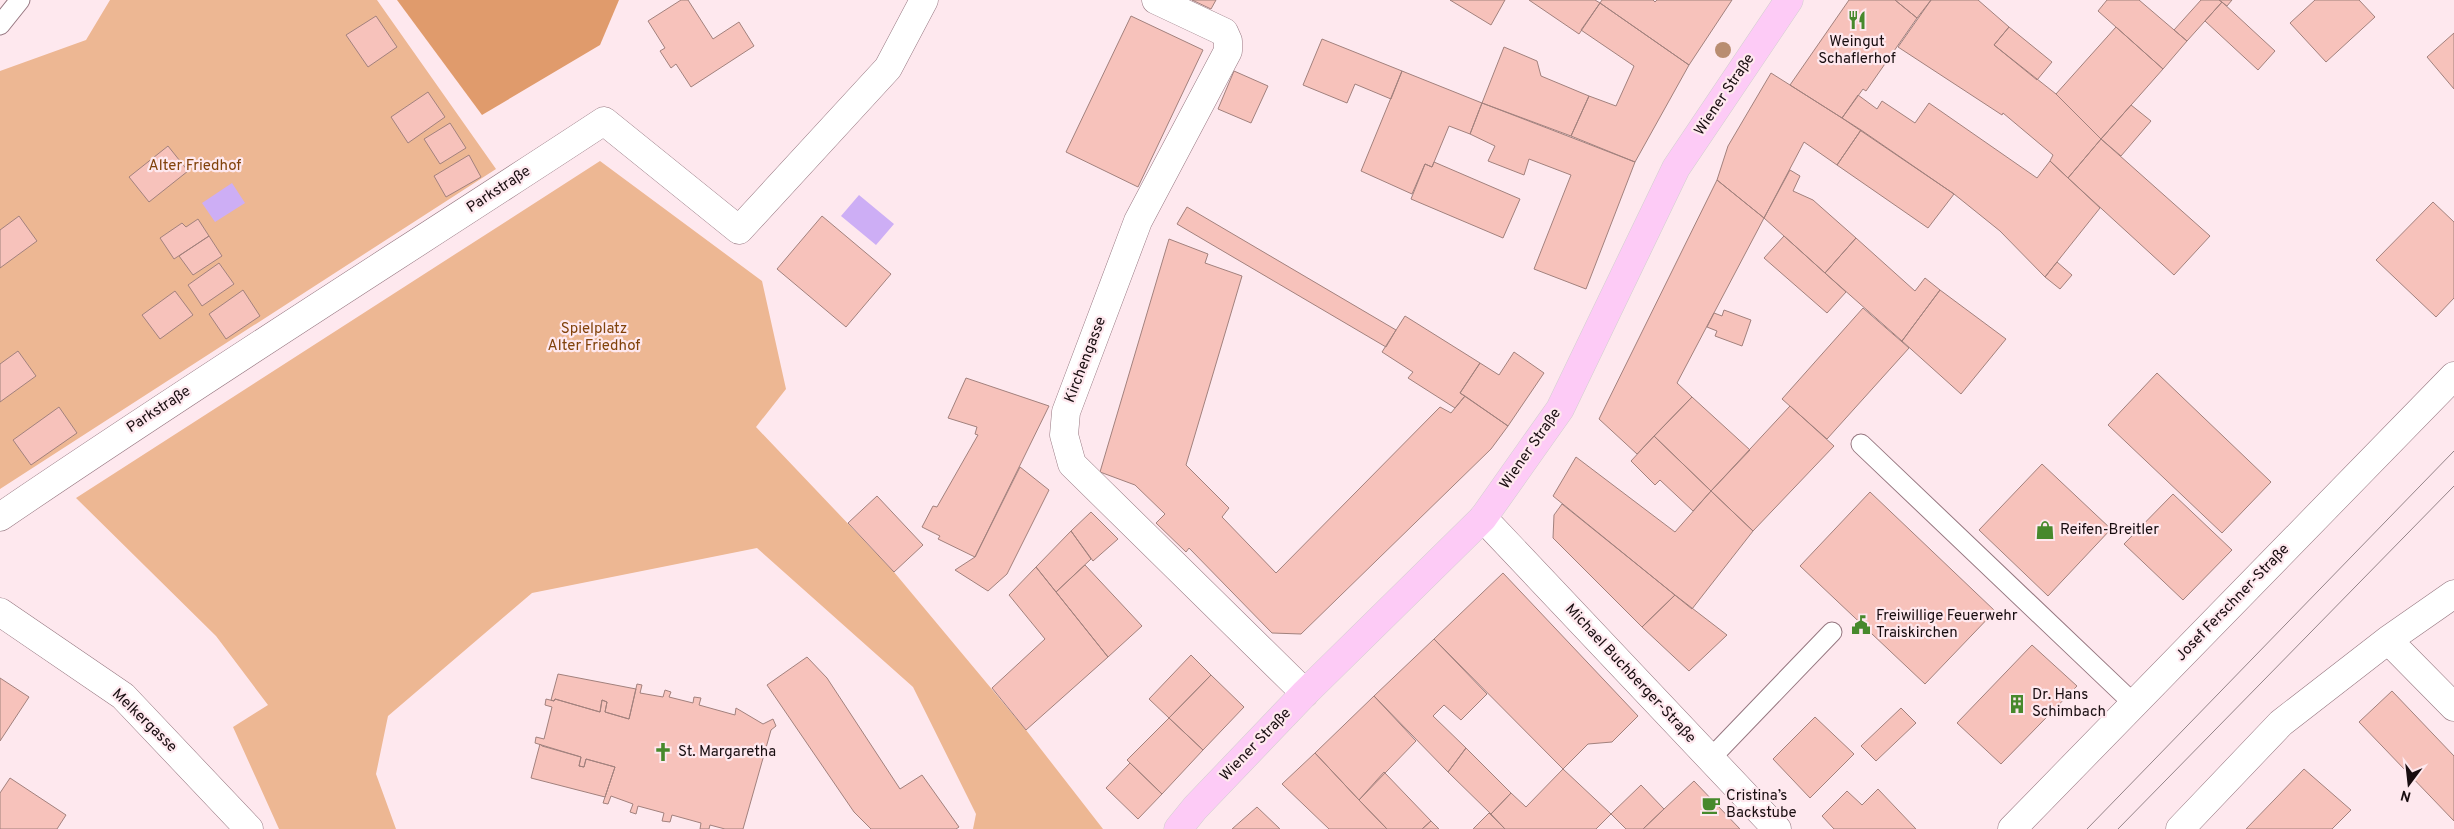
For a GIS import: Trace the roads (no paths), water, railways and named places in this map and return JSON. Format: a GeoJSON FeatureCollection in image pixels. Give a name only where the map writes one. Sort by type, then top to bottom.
{"type":"FeatureCollection","features":[{"type":"Feature","properties":{"kind":"main road","name":"Wiener Straße"},"geometry":{"type":"LineString","coordinates":[[1178,829],[1195,808],[1306,693],[1483,518],[1560,410],[1676,168],[1782,3]]}},
{"type":"Feature","properties":{"kind":"street","name":"Parkstraße"},"geometry":{"type":"LineString","coordinates":[[0,517],[235,360],[387,264],[604,121],[739,230],[888,68],[924,0]]}},
{"type":"Feature","properties":{"kind":"street","name":"Kirchengasse"},"geometry":{"type":"LineString","coordinates":[[1156,0],[1224,32],[1228,41],[1228,51],[1138,220],[1066,412],[1064,435],[1072,464],[1306,693]]}},
{"type":"Feature","properties":{"kind":"street","name":"Josef Ferschner-Straße"},"geometry":{"type":"LineString","coordinates":[[2012,829],[2454,376]]}},
{"type":"Feature","properties":{"kind":"street","name":"Michael Buchberger-Straße"},"geometry":{"type":"LineString","coordinates":[[1483,518],[1777,829]]}},
{"type":"Feature","properties":{"kind":"street"},"geometry":{"type":"LineString","coordinates":[[2180,829],[2281,723],[2388,640],[2454,594]]}},
{"type":"Feature","properties":{"kind":"street","name":"Melkergasse"},"geometry":{"type":"LineString","coordinates":[[0,612],[123,696],[250,829]]}},
{"type":"Feature","properties":{"kind":"street"},"geometry":{"type":"LineString","coordinates":[[2388,640],[2454,707]]}},
{"type":"Feature","properties":{"kind":"lane"},"geometry":{"type":"LineString","coordinates":[[0,25],[20,0]]}},
{"type":"Feature","properties":{"kind":"lane"},"geometry":{"type":"LineString","coordinates":[[1861,444],[2134,704]]}},
{"type":"Feature","properties":{"kind":"lane"},"geometry":{"type":"LineString","coordinates":[[1710,759],[1832,632]]}},
{"type":"Feature","properties":{"kind":"tram line"},"geometry":{"type":"LineString","coordinates":[[2087,829],[2454,451]]}},
{"type":"Feature","properties":{"kind":"tram line"},"geometry":{"type":"LineString","coordinates":[[2118,829],[2454,486]]}},
{"type":"Feature","properties":{"kind":"place","name":"Weingut Schaflerhof"},"geometry":{"type":"Point","coordinates":[1857,20]}},
{"type":"Feature","properties":{"kind":"place","name":"Reifen-Breitler"},"geometry":{"type":"Point","coordinates":[2045,530]}},
{"type":"Feature","properties":{"kind":"place","name":"Freiwillige Feuerwehr Traiskirchen"},"geometry":{"type":"Point","coordinates":[1861,625]}},
{"type":"Feature","properties":{"kind":"place","name":"Dr. Hans Schimbach"},"geometry":{"type":"Point","coordinates":[2017,704]}},
{"type":"Feature","properties":{"kind":"place","name":"St. Margaretha"},"geometry":{"type":"Point","coordinates":[663,752]}},
{"type":"Feature","properties":{"kind":"place","name":"Cristina’s Backstube"},"geometry":{"type":"Point","coordinates":[1711,805]}},
{"type":"Feature","properties":{"kind":"park label","name":"Alter Friedhof"},"geometry":{"type":"Point","coordinates":[195,166]}},
{"type":"Feature","properties":{"kind":"park label","name":"Spielplatz Alter Friedhof"},"geometry":{"type":"Point","coordinates":[594,338]}}]}
